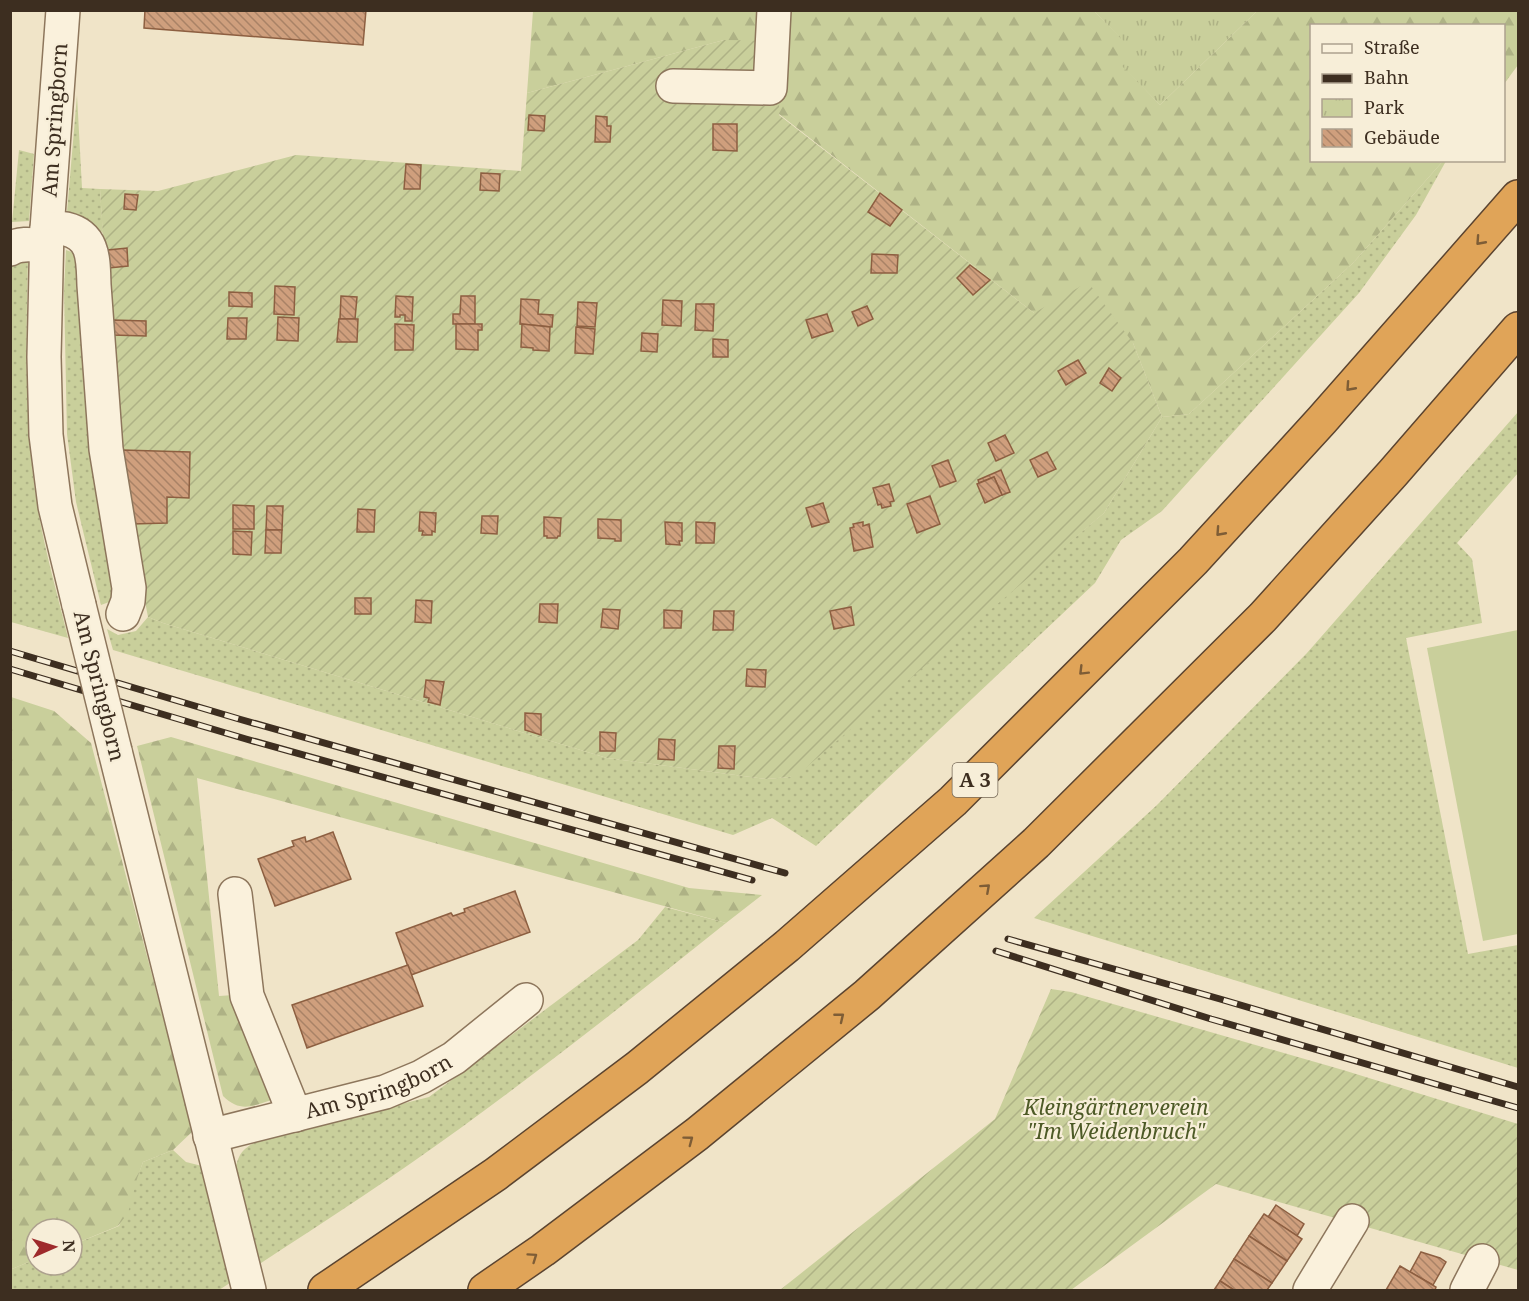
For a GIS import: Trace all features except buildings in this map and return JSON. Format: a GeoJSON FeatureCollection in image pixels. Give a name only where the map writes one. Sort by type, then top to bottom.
{"type":"FeatureCollection","features":[{"type":"Feature","properties":{"kind":"highway","name":"A 3"},"geometry":{"type":"LineString","coordinates":[[337,1282],[496,1174],[637,1068],[787,946],[953,801],[1193,561],[1322,420],[1518,197]]}},
{"type":"Feature","properties":{"kind":"highway"},"geometry":{"type":"LineString","coordinates":[[485,1290],[543,1250],[697,1134],[867,995],[1036,843],[1263,617],[1393,473],[1518,329]]}},
{"type":"Feature","properties":{"kind":"street","name":"Am Springborn"},"geometry":{"type":"LineString","coordinates":[[63,10],[46,237],[44,357],[46,435],[55,506],[249,1290]]}},
{"type":"Feature","properties":{"kind":"street"},"geometry":{"type":"LineString","coordinates":[[673,86],[770,88],[774,10]]}},
{"type":"Feature","properties":{"kind":"street","name":"Am Springborn"},"geometry":{"type":"LineString","coordinates":[[46,237],[67,229],[80,235],[90,246],[93,260],[106,449],[129,588],[128,601],[123,615]]}},
{"type":"Feature","properties":{"kind":"street"},"geometry":{"type":"LineString","coordinates":[[10,249],[46,237]]}},
{"type":"Feature","properties":{"kind":"street"},"geometry":{"type":"LineString","coordinates":[[235,894],[247,996],[295,1115]]}},
{"type":"Feature","properties":{"kind":"street","name":"Am Springborn"},"geometry":{"type":"LineString","coordinates":[[210,1136],[385,1092],[421,1077],[454,1058],[526,1000]]}},
{"type":"Feature","properties":{"kind":"street"},"geometry":{"type":"LineString","coordinates":[[1310,1290],[1352,1221]]}},
{"type":"Feature","properties":{"kind":"street"},"geometry":{"type":"LineString","coordinates":[[1467,1290],[1482,1261]]}},
{"type":"Feature","properties":{"kind":"green space"},"geometry":{"type":"Polygon","coordinates":[[[533,11],[1094,11],[1136,53],[1123,66],[1160,105],[1257,11],[1518,11],[1518,65],[1505,83],[1505,24],[1310,24],[1310,162],[1442,162],[1353,263],[1189,414],[1162,417],[1133,343],[1034,313],[779,114],[724,40],[527,93],[533,11]]]}},
{"type":"Feature","properties":{"kind":"green space"},"geometry":{"type":"Polygon","coordinates":[[[1094,11],[1257,11],[1160,105],[1122,66],[1135,53],[1094,11]]]}},
{"type":"Feature","properties":{"kind":"green space"},"geometry":{"type":"Polygon","coordinates":[[[724,40],[780,41],[779,115],[1034,313],[1088,282],[1133,343],[1162,417],[1104,513],[803,770],[790,777],[766,779],[607,758],[148,617],[115,429],[100,189],[158,191],[296,155],[521,171],[527,93],[724,40]]]}},
{"type":"Feature","properties":{"kind":"green space"},"geometry":{"type":"Polygon","coordinates":[[[77,95],[82,188],[100,189],[103,233],[87,219],[67,212],[77,95]]]}},
{"type":"Feature","properties":{"kind":"green space"},"geometry":{"type":"Polygon","coordinates":[[[19,150],[34,154],[29,221],[12,222],[19,150]]]}},
{"type":"Feature","properties":{"kind":"green space"},"geometry":{"type":"Polygon","coordinates":[[[1442,162],[1445,162],[1416,215],[1359,293],[1162,511],[1121,540],[1095,583],[816,846],[772,818],[733,835],[113,650],[107,629],[118,635],[136,631],[148,617],[607,758],[766,779],[790,777],[1104,513],[1162,417],[1189,414],[1353,263],[1442,162]]]}},
{"type":"Feature","properties":{"kind":"green space"},"geometry":{"type":"Polygon","coordinates":[[[66,250],[74,253],[80,260],[118,589],[112,601],[101,605],[76,502],[67,434],[64,291],[66,250]]]}},
{"type":"Feature","properties":{"kind":"green space"},"geometry":{"type":"Polygon","coordinates":[[[28,258],[27,384],[33,478],[44,541],[68,638],[11,622],[11,268],[19,259],[28,258]]]}},
{"type":"Feature","properties":{"kind":"green space"},"geometry":{"type":"Polygon","coordinates":[[[1518,412],[1518,473],[1457,543],[1472,559],[1482,623],[1406,638],[1468,954],[1518,945],[1518,1068],[1034,918],[1157,805],[1307,653],[1518,412]]]}},
{"type":"Feature","properties":{"kind":"green space"},"geometry":{"type":"Polygon","coordinates":[[[1518,630],[1518,934],[1483,941],[1427,648],[1518,630]]]}},
{"type":"Feature","properties":{"kind":"green space"},"geometry":{"type":"Polygon","coordinates":[[[11,697],[54,711],[91,743],[193,1131],[173,1150],[143,1162],[128,1213],[118,1226],[84,1240],[84,1217],[24,1217],[24,1264],[12,1269],[11,1273],[11,697]]]}},
{"type":"Feature","properties":{"kind":"green space"},"geometry":{"type":"Polygon","coordinates":[[[171,737],[689,888],[762,895],[726,923],[197,778],[219,996],[234,995],[278,1098],[243,1107],[230,1102],[223,1096],[137,746],[171,737]]]}},
{"type":"Feature","properties":{"kind":"green space"},"geometry":{"type":"Polygon","coordinates":[[[665,907],[726,923],[462,1127],[387,1180],[258,1265],[235,1172],[238,1160],[245,1149],[260,1140],[429,1097],[638,940],[665,907]]]}},
{"type":"Feature","properties":{"kind":"green space","name":"Kleingärtnerverein \"Im Weidenbruch\""},"geometry":{"type":"Polygon","coordinates":[[[1051,989],[1071,992],[1343,1070],[1518,1124],[1518,1270],[1216,1184],[1071,1290],[780,1290],[995,1119],[1051,989]]]}},
{"type":"Feature","properties":{"kind":"green space"},"geometry":{"type":"Polygon","coordinates":[[[173,1150],[186,1162],[202,1166],[233,1281],[219,1290],[11,1290],[12,1269],[24,1264],[24,1277],[84,1277],[84,1240],[119,1226],[143,1162],[173,1150]]]}},
{"type":"Feature","properties":{"kind":"railway"},"geometry":{"type":"LineString","coordinates":[[10,651],[239,719],[785,873]]}},
{"type":"Feature","properties":{"kind":"railway"},"geometry":{"type":"LineString","coordinates":[[10,669],[246,739],[752,880]]}},
{"type":"Feature","properties":{"kind":"railway"},"geometry":{"type":"LineString","coordinates":[[1008,939],[1518,1087]]}},
{"type":"Feature","properties":{"kind":"railway"},"geometry":{"type":"LineString","coordinates":[[996,951],[1211,1019],[1518,1108]]}}]}
